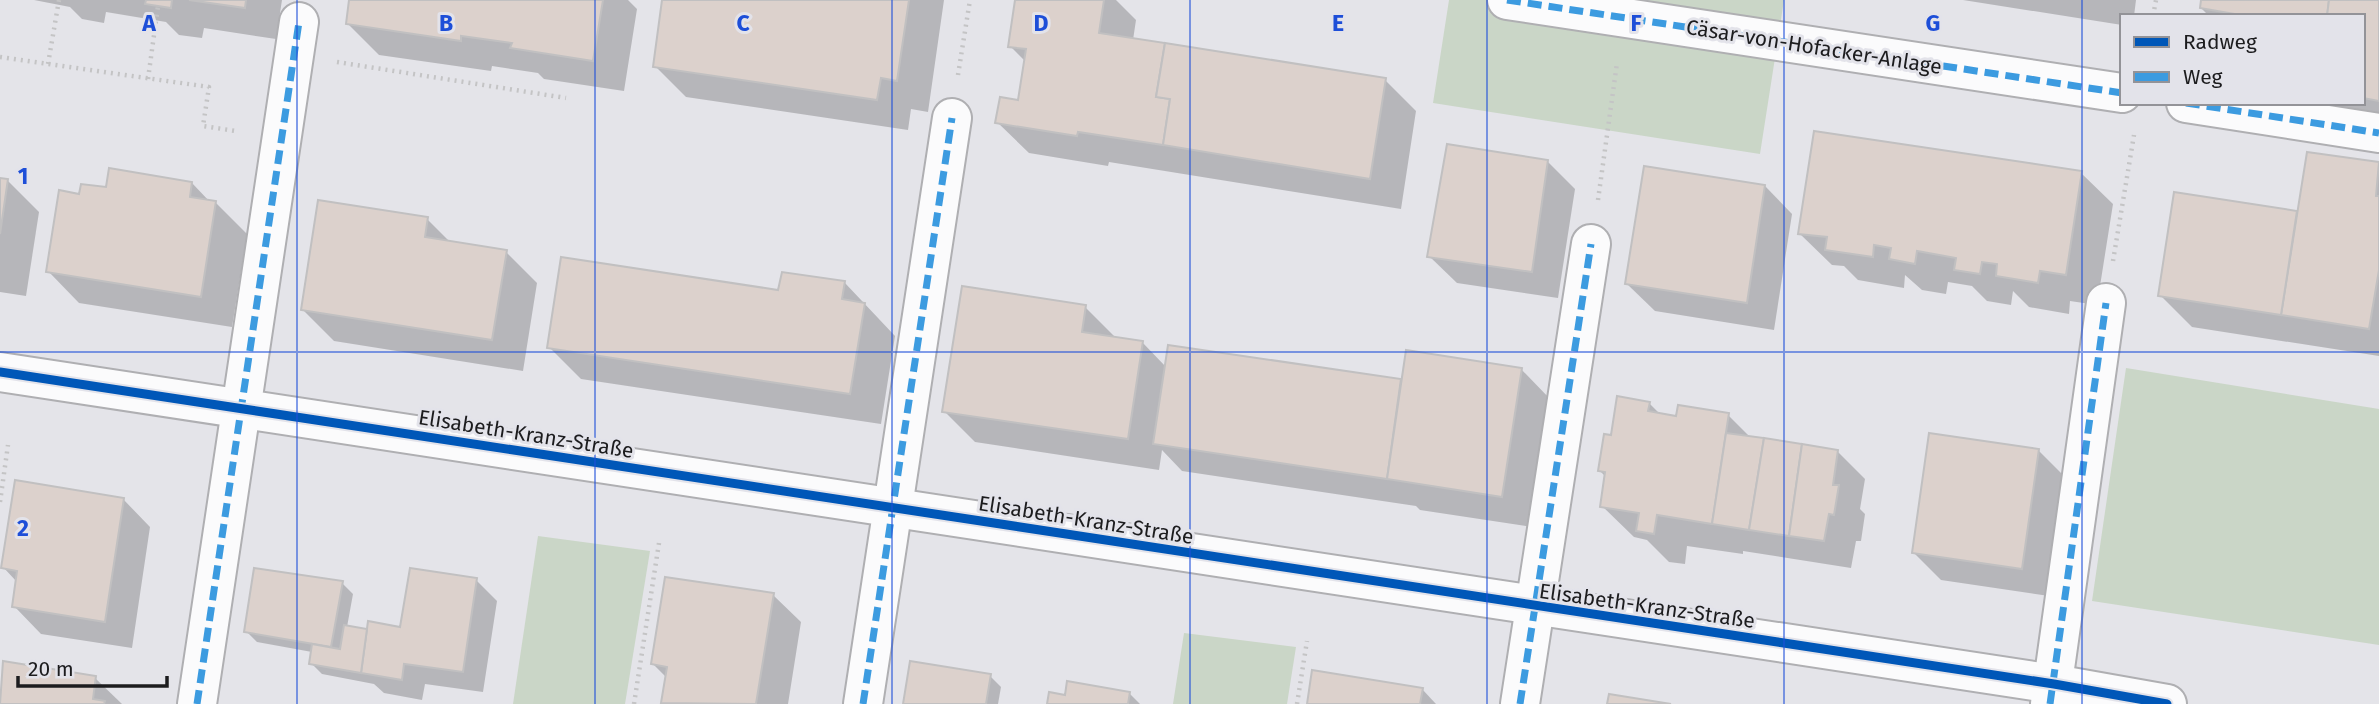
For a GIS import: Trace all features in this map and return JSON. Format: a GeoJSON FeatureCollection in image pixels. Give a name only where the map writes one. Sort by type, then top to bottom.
{"type":"FeatureCollection","features":[{"type":"Feature","properties":{"kind":"street","name":"Cäsar-von-Hofacker-Anlage"},"geometry":{"type":"LineString","coordinates":[[1507,0],[2120,93]]}},
{"type":"Feature","properties":{"kind":"street"},"geometry":{"type":"LineString","coordinates":[[197,704],[297,39]]}},
{"type":"Feature","properties":{"kind":"street"},"geometry":{"type":"LineString","coordinates":[[2198,105],[2379,134]]}},
{"type":"Feature","properties":{"kind":"street"},"geometry":{"type":"LineString","coordinates":[[863,704],[952,118]]}},
{"type":"Feature","properties":{"kind":"street","name":"Elisabeth-Kranz-Straße"},"geometry":{"type":"LineString","coordinates":[[1520,704],[1591,244]]}},
{"type":"Feature","properties":{"kind":"street"},"geometry":{"type":"LineString","coordinates":[[2052,694],[2106,303]]}},
{"type":"Feature","properties":{"kind":"street","name":"Elisabeth-Kranz-Straße"},"geometry":{"type":"LineString","coordinates":[[0,372],[1535,607],[2052,694],[2167,704]]}},
{"type":"Feature","properties":{"kind":"path"},"geometry":{"type":"LineString","coordinates":[[48,64],[59,0]]}},
{"type":"Feature","properties":{"kind":"path"},"geometry":{"type":"LineString","coordinates":[[952,118],[970,0]]}},
{"type":"Feature","properties":{"kind":"path"},"geometry":{"type":"LineString","coordinates":[[148,79],[158,6]]}},
{"type":"Feature","properties":{"kind":"path"},"geometry":{"type":"LineString","coordinates":[[1591,244],[1624,19]]}},
{"type":"Feature","properties":{"kind":"path"},"geometry":{"type":"LineString","coordinates":[[297,39],[566,99]]}},
{"type":"Feature","properties":{"kind":"path"},"geometry":{"type":"LineString","coordinates":[[0,57],[209,88],[203,126]]}},
{"type":"Feature","properties":{"kind":"path"},"geometry":{"type":"LineString","coordinates":[[2106,303],[2134,130]]}},
{"type":"Feature","properties":{"kind":"path"},"geometry":{"type":"LineString","coordinates":[[0,502],[8,445]]}},
{"type":"Feature","properties":{"kind":"path"},"geometry":{"type":"LineString","coordinates":[[634,704],[659,543]]}},
{"type":"Feature","properties":{"kind":"path"},"geometry":{"type":"LineString","coordinates":[[1297,704],[1307,640]]}},
{"type":"Feature","properties":{"kind":"green space"},"geometry":{"type":"Polygon","coordinates":[[[1449,0],[1784,0],[1760,154],[1433,103],[1449,0]]]}},
{"type":"Feature","properties":{"kind":"green space"},"geometry":{"type":"Polygon","coordinates":[[[2126,368],[2379,409],[2379,645],[2092,601],[2126,368]]]}},
{"type":"Feature","properties":{"kind":"green space"},"geometry":{"type":"Polygon","coordinates":[[[538,536],[650,551],[625,704],[513,704],[538,536]]]}},
{"type":"Feature","properties":{"kind":"green space"},"geometry":{"type":"Polygon","coordinates":[[[1184,633],[1296,647],[1287,704],[1173,704],[1184,633]]]}},
{"type":"Feature","properties":{"kind":"building"},"geometry":{"type":"Polygon","coordinates":[[[146,0],[172,0],[171,8],[145,4],[146,0]]]}},
{"type":"Feature","properties":{"kind":"building"},"geometry":{"type":"Polygon","coordinates":[[[189,0],[246,0],[245,8],[189,0]]]}},
{"type":"Feature","properties":{"kind":"building"},"geometry":{"type":"Polygon","coordinates":[[[349,0],[603,0],[593,61],[510,48],[512,43],[461,36],[461,41],[346,24],[349,0]]]}},
{"type":"Feature","properties":{"kind":"building"},"geometry":{"type":"Polygon","coordinates":[[[662,0],[909,0],[897,81],[881,78],[877,100],[653,67],[662,0]]]}},
{"type":"Feature","properties":{"kind":"building"},"geometry":{"type":"Polygon","coordinates":[[[1015,0],[1104,0],[1099,33],[1165,43],[1156,97],[1170,99],[1163,145],[1078,132],[1077,136],[995,123],[1000,97],[1018,100],[1026,49],[1008,47],[1015,0]]]}},
{"type":"Feature","properties":{"kind":"building"},"geometry":{"type":"Polygon","coordinates":[[[2201,0],[2329,0],[2327,14],[2234,14],[2200,8],[2201,0]]]}},
{"type":"Feature","properties":{"kind":"building"},"geometry":{"type":"Polygon","coordinates":[[[2329,0],[2379,0],[2379,101],[2365,98],[2365,14],[2327,14],[2329,0]]]}},
{"type":"Feature","properties":{"kind":"building"},"geometry":{"type":"Polygon","coordinates":[[[1165,43],[1386,78],[1370,179],[1163,145],[1170,99],[1156,97],[1165,43]]]}},
{"type":"Feature","properties":{"kind":"building"},"geometry":{"type":"Polygon","coordinates":[[[1814,131],[2082,171],[2066,275],[2040,271],[2038,283],[1996,276],[1997,264],[1982,262],[1980,274],[1954,270],[1956,258],[1917,251],[1915,264],[1889,259],[1891,248],[1874,245],[1873,257],[1825,250],[1827,237],[1798,234],[1814,131]]]}},
{"type":"Feature","properties":{"kind":"building"},"geometry":{"type":"Polygon","coordinates":[[[1447,144],[1548,160],[1532,272],[1427,257],[1447,144]]]}},
{"type":"Feature","properties":{"kind":"building"},"geometry":{"type":"Polygon","coordinates":[[[2307,152],[2379,162],[2376,196],[2379,196],[2379,270],[2369,329],[2281,315],[2307,152]]]}},
{"type":"Feature","properties":{"kind":"building"},"geometry":{"type":"Polygon","coordinates":[[[1644,166],[1765,185],[1747,303],[1625,284],[1644,166]]]}},
{"type":"Feature","properties":{"kind":"building"},"geometry":{"type":"Polygon","coordinates":[[[109,168],[192,182],[190,197],[216,201],[201,297],[46,272],[59,190],[79,194],[81,184],[106,187],[109,168]]]}},
{"type":"Feature","properties":{"kind":"building"},"geometry":{"type":"Polygon","coordinates":[[[0,178],[8,179],[0,234],[0,178]]]}},
{"type":"Feature","properties":{"kind":"building"},"geometry":{"type":"Polygon","coordinates":[[[2174,192],[2297,211],[2281,315],[2158,296],[2174,192]]]}},
{"type":"Feature","properties":{"kind":"building"},"geometry":{"type":"Polygon","coordinates":[[[318,200],[428,217],[425,237],[507,250],[492,340],[301,310],[318,200]]]}},
{"type":"Feature","properties":{"kind":"building"},"geometry":{"type":"Polygon","coordinates":[[[561,257],[778,290],[782,272],[845,281],[842,299],[865,303],[850,394],[547,348],[561,257]]]}},
{"type":"Feature","properties":{"kind":"building"},"geometry":{"type":"Polygon","coordinates":[[[962,286],[1086,305],[1082,332],[1143,341],[1128,439],[942,412],[962,286]]]}},
{"type":"Feature","properties":{"kind":"building"},"geometry":{"type":"Polygon","coordinates":[[[1168,345],[1401,379],[1387,479],[1153,444],[1168,345]]]}},
{"type":"Feature","properties":{"kind":"building"},"geometry":{"type":"Polygon","coordinates":[[[1406,350],[1522,368],[1502,497],[1387,479],[1406,350]]]}},
{"type":"Feature","properties":{"kind":"building"},"geometry":{"type":"Polygon","coordinates":[[[1617,396],[1650,402],[1648,411],[1676,416],[1678,405],[1729,413],[1712,524],[1657,515],[1654,534],[1636,531],[1639,513],[1600,507],[1605,472],[1598,471],[1604,434],[1611,435],[1617,396]]]}},
{"type":"Feature","properties":{"kind":"building"},"geometry":{"type":"Polygon","coordinates":[[[1726,433],[1764,438],[1749,530],[1712,524],[1726,433]]]}},
{"type":"Feature","properties":{"kind":"building"},"geometry":{"type":"Polygon","coordinates":[[[1929,433],[2039,449],[2022,569],[1912,553],[1929,433]]]}},
{"type":"Feature","properties":{"kind":"building"},"geometry":{"type":"Polygon","coordinates":[[[1764,438],[1802,444],[1789,536],[1749,530],[1764,438]]]}},
{"type":"Feature","properties":{"kind":"building"},"geometry":{"type":"Polygon","coordinates":[[[1802,444],[1838,450],[1833,485],[1839,485],[1834,515],[1829,514],[1824,541],[1789,536],[1802,444]]]}},
{"type":"Feature","properties":{"kind":"building"},"geometry":{"type":"Polygon","coordinates":[[[15,480],[124,498],[105,622],[12,607],[17,571],[1,568],[15,480]]]}},
{"type":"Feature","properties":{"kind":"building"},"geometry":{"type":"Polygon","coordinates":[[[254,568],[343,581],[331,647],[244,632],[254,568]]]}},
{"type":"Feature","properties":{"kind":"building"},"geometry":{"type":"Polygon","coordinates":[[[410,568],[477,578],[463,672],[404,664],[402,680],[361,673],[368,621],[400,627],[410,568]]]}},
{"type":"Feature","properties":{"kind":"building"},"geometry":{"type":"Polygon","coordinates":[[[665,577],[774,593],[756,704],[661,703],[667,667],[651,664],[665,577]]]}},
{"type":"Feature","properties":{"kind":"building"},"geometry":{"type":"Polygon","coordinates":[[[344,625],[367,629],[361,673],[309,664],[312,644],[340,649],[344,625]]]}},
{"type":"Feature","properties":{"kind":"building"},"geometry":{"type":"Polygon","coordinates":[[[3,661],[96,676],[93,699],[105,701],[104,704],[0,704],[3,661]]]}},
{"type":"Feature","properties":{"kind":"building"},"geometry":{"type":"Polygon","coordinates":[[[910,661],[991,674],[986,704],[903,704],[910,661]]]}},
{"type":"Feature","properties":{"kind":"building"},"geometry":{"type":"Polygon","coordinates":[[[1312,670],[1423,688],[1420,704],[1307,704],[1312,670]]]}},
{"type":"Feature","properties":{"kind":"building"},"geometry":{"type":"Polygon","coordinates":[[[1067,681],[1130,692],[1128,704],[1047,704],[1049,692],[1065,695],[1067,681]]]}},
{"type":"Feature","properties":{"kind":"building"},"geometry":{"type":"Polygon","coordinates":[[[1609,694],[1671,704],[1607,704],[1609,694]]]}},
{"type":"Feature","properties":{"kind":"marked path"},"geometry":{"type":"LineString","coordinates":[[1507,0],[2120,93]]}},
{"type":"Feature","properties":{"kind":"marked path"},"geometry":{"type":"LineString","coordinates":[[197,704],[299,22]]}},
{"type":"Feature","properties":{"kind":"marked path"},"geometry":{"type":"LineString","coordinates":[[2199,105],[2379,133]]}},
{"type":"Feature","properties":{"kind":"marked path"},"geometry":{"type":"LineString","coordinates":[[863,704],[952,118]]}},
{"type":"Feature","properties":{"kind":"marked path"},"geometry":{"type":"LineString","coordinates":[[1520,704],[1591,244]]}},
{"type":"Feature","properties":{"kind":"marked path"},"geometry":{"type":"LineString","coordinates":[[2050,704],[2106,303]]}},
{"type":"Feature","properties":{"kind":"cycle path"},"geometry":{"type":"LineString","coordinates":[[0,372],[2054,684],[2167,704]]}}]}
